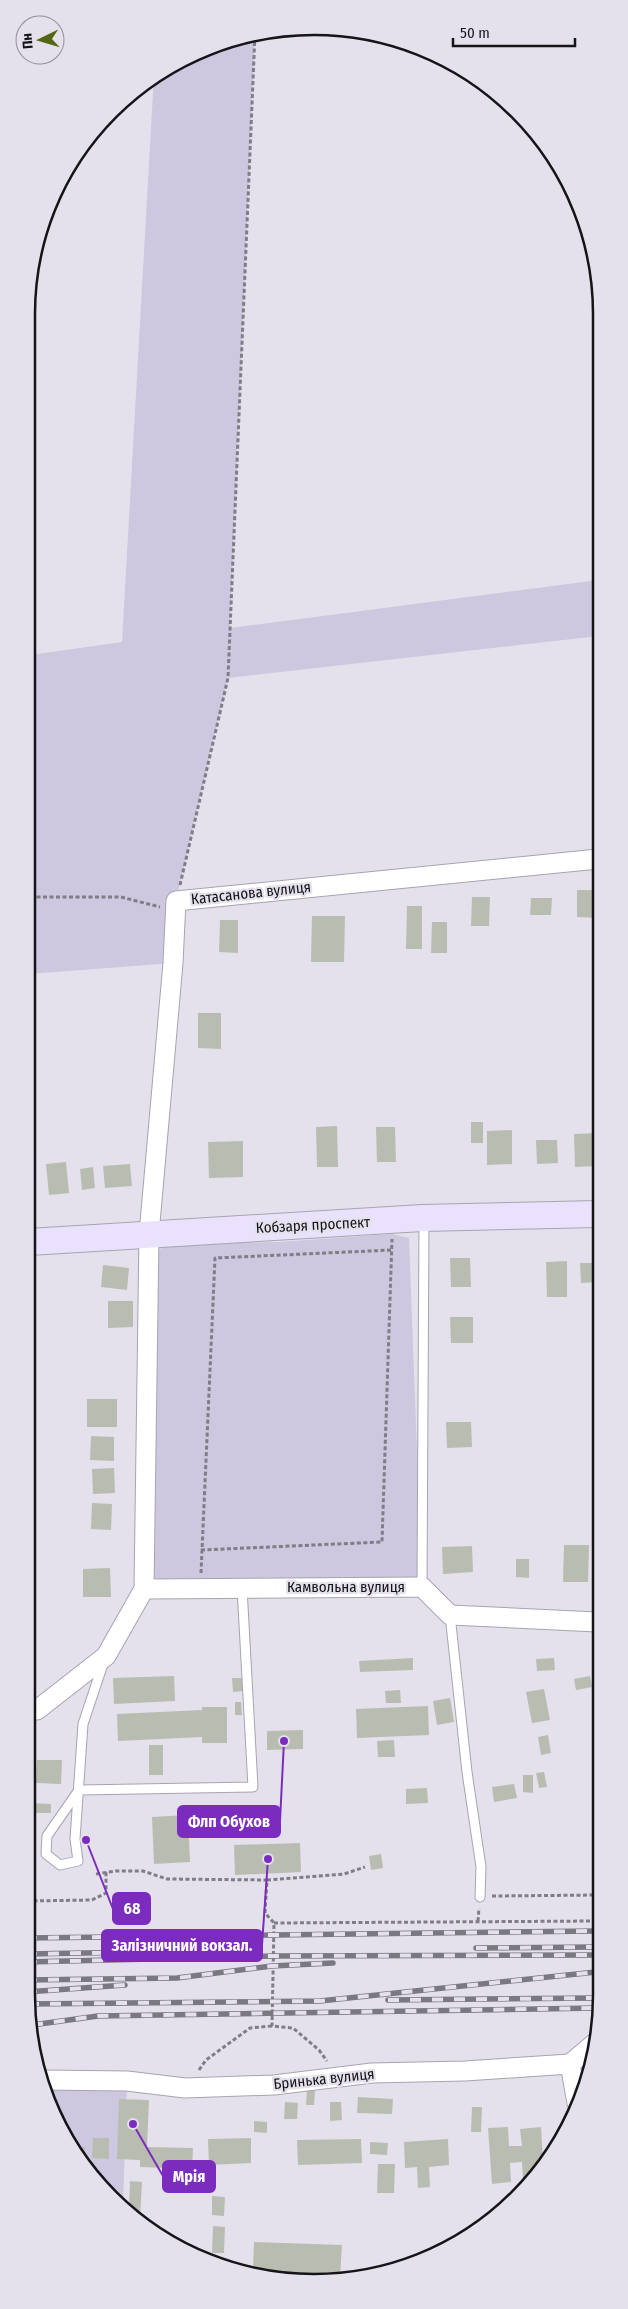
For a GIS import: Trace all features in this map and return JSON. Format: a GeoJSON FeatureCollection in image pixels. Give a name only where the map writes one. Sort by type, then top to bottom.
{"type":"FeatureCollection","features":[{"type":"Feature","properties":{"kind":"main road","name":"Кобзаря проспект"},"geometry":{"type":"LineString","coordinates":[[35,1242],[424,1218],[593,1214]]}},
{"type":"Feature","properties":{"kind":"street","name":"Катасанова вулиця"},"geometry":{"type":"LineString","coordinates":[[149,1234],[176,907],[593,860]]}},
{"type":"Feature","properties":{"kind":"street"},"geometry":{"type":"LineString","coordinates":[[35,1710],[106,1656],[144,1589],[149,1234]]}},
{"type":"Feature","properties":{"kind":"street","name":"Камвольна вулиця"},"geometry":{"type":"LineString","coordinates":[[144,1589],[422,1587],[450,1615]]}},
{"type":"Feature","properties":{"kind":"street"},"geometry":{"type":"LineString","coordinates":[[450,1615],[593,1622]]}},
{"type":"Feature","properties":{"kind":"street"},"geometry":{"type":"LineString","coordinates":[[575,2093],[570,2064],[588,2049]]}},
{"type":"Feature","properties":{"kind":"street","name":"Бринька вулиця"},"geometry":{"type":"LineString","coordinates":[[49,2080],[127,2081],[186,2088],[274,2085],[372,2073],[465,2071],[570,2064]]}},
{"type":"Feature","properties":{"kind":"lane"},"geometry":{"type":"LineString","coordinates":[[422,1587],[424,1218]]}},
{"type":"Feature","properties":{"kind":"lane"},"geometry":{"type":"LineString","coordinates":[[78,1790],[254,1787],[242,1587]]}},
{"type":"Feature","properties":{"kind":"lane"},"geometry":{"type":"LineString","coordinates":[[450,1615],[467,1772],[481,1867],[480,1897]]}},
{"type":"Feature","properties":{"kind":"lane"},"geometry":{"type":"LineString","coordinates":[[78,1790],[47,1836],[46,1854],[60,1865],[78,1861],[75,1839],[78,1790],[82,1724],[106,1656]]}},
{"type":"Feature","properties":{"kind":"path"},"geometry":{"type":"LineString","coordinates":[[35,897],[121,897],[176,907],[228,678],[255,41]]}},
{"type":"Feature","properties":{"kind":"path"},"geometry":{"type":"LineString","coordinates":[[201,1550],[382,1542],[392,1234]]}},
{"type":"Feature","properties":{"kind":"path"},"geometry":{"type":"LineString","coordinates":[[200,1589],[215,1258],[392,1250]]}},
{"type":"Feature","properties":{"kind":"path"},"geometry":{"type":"LineString","coordinates":[[96,1874],[143,1871],[167,1879],[267,1880],[344,1874],[365,1867]]}},
{"type":"Feature","properties":{"kind":"path"},"geometry":{"type":"LineString","coordinates":[[35,1901],[92,1900],[106,1893],[106,1872]]}},
{"type":"Feature","properties":{"kind":"path"},"geometry":{"type":"LineString","coordinates":[[267,1880],[265,1913],[274,1924],[272,2026]]}},
{"type":"Feature","properties":{"kind":"path"},"geometry":{"type":"LineString","coordinates":[[480,1897],[593,1895]]}},
{"type":"Feature","properties":{"kind":"path"},"geometry":{"type":"LineString","coordinates":[[274,1924],[593,1922]]}},
{"type":"Feature","properties":{"kind":"path"},"geometry":{"type":"LineString","coordinates":[[186,2088],[206,2060],[250,2028],[272,2026],[293,2028],[319,2050],[338,2076]]}},
{"type":"Feature","properties":{"kind":"shaded area"},"geometry":{"type":"Polygon","coordinates":[[[255,41],[230,628],[593,581],[593,637],[228,678],[176,900],[173,963],[35,974],[35,654],[122,642],[153,86],[175,72],[207,56],[255,41]]]}},
{"type":"Feature","properties":{"kind":"shaded area"},"geometry":{"type":"Polygon","coordinates":[[[392,1234],[409,1238],[422,1587],[144,1589],[158,1250],[170,1244],[278,1242],[392,1234]]]}},
{"type":"Feature","properties":{"kind":"shaded area"},"geometry":{"type":"Polygon","coordinates":[[[49,2080],[127,2081],[123,2198],[104,2179],[82,2150],[56,2102],[49,2080]]]}},
{"type":"Feature","properties":{"kind":"building"},"geometry":{"type":"Polygon","coordinates":[[[577,890],[593,890],[593,918],[577,917],[577,890]]]}},
{"type":"Feature","properties":{"kind":"building"},"geometry":{"type":"Polygon","coordinates":[[[472,897],[490,897],[489,926],[471,926],[472,897]]]}},
{"type":"Feature","properties":{"kind":"building"},"geometry":{"type":"Polygon","coordinates":[[[531,898],[552,898],[551,915],[530,915],[531,898]]]}},
{"type":"Feature","properties":{"kind":"building"},"geometry":{"type":"Polygon","coordinates":[[[407,906],[422,906],[422,949],[406,949],[407,906]]]}},
{"type":"Feature","properties":{"kind":"building"},"geometry":{"type":"Polygon","coordinates":[[[312,916],[345,916],[344,962],[311,962],[312,916]]]}},
{"type":"Feature","properties":{"kind":"building"},"geometry":{"type":"Polygon","coordinates":[[[220,920],[238,920],[238,953],[219,952],[220,920]]]}},
{"type":"Feature","properties":{"kind":"building"},"geometry":{"type":"Polygon","coordinates":[[[432,922],[447,922],[447,953],[431,953],[432,922]]]}},
{"type":"Feature","properties":{"kind":"building"},"geometry":{"type":"Polygon","coordinates":[[[198,1013],[221,1013],[221,1049],[198,1048],[198,1013]]]}},
{"type":"Feature","properties":{"kind":"building"},"geometry":{"type":"Polygon","coordinates":[[[471,1122],[483,1122],[483,1143],[471,1143],[471,1122]]]}},
{"type":"Feature","properties":{"kind":"building"},"geometry":{"type":"Polygon","coordinates":[[[337,1126],[338,1167],[317,1167],[316,1127],[337,1126]]]}},
{"type":"Feature","properties":{"kind":"building"},"geometry":{"type":"Polygon","coordinates":[[[376,1127],[395,1127],[396,1162],[377,1162],[376,1127]]]}},
{"type":"Feature","properties":{"kind":"building"},"geometry":{"type":"Polygon","coordinates":[[[512,1130],[512,1164],[487,1165],[487,1131],[512,1130]]]}},
{"type":"Feature","properties":{"kind":"building"},"geometry":{"type":"Polygon","coordinates":[[[593,1133],[593,1166],[575,1167],[574,1134],[593,1133]]]}},
{"type":"Feature","properties":{"kind":"building"},"geometry":{"type":"Polygon","coordinates":[[[536,1140],[557,1140],[558,1163],[537,1164],[536,1140]]]}},
{"type":"Feature","properties":{"kind":"building"},"geometry":{"type":"Polygon","coordinates":[[[243,1141],[243,1177],[209,1178],[208,1142],[243,1141]]]}},
{"type":"Feature","properties":{"kind":"building"},"geometry":{"type":"Polygon","coordinates":[[[66,1162],[69,1193],[49,1195],[46,1164],[66,1162]]]}},
{"type":"Feature","properties":{"kind":"building"},"geometry":{"type":"Polygon","coordinates":[[[130,1164],[132,1186],[105,1188],[103,1166],[130,1164]]]}},
{"type":"Feature","properties":{"kind":"building"},"geometry":{"type":"Polygon","coordinates":[[[93,1167],[95,1188],[82,1190],[80,1169],[93,1167]]]}},
{"type":"Feature","properties":{"kind":"building"},"geometry":{"type":"Polygon","coordinates":[[[450,1258],[470,1258],[471,1287],[451,1287],[450,1258]]]}},
{"type":"Feature","properties":{"kind":"building"},"geometry":{"type":"Polygon","coordinates":[[[567,1261],[567,1297],[547,1297],[546,1262],[567,1261]]]}},
{"type":"Feature","properties":{"kind":"building"},"geometry":{"type":"Polygon","coordinates":[[[580,1263],[593,1263],[593,1282],[581,1283],[580,1263]]]}},
{"type":"Feature","properties":{"kind":"building"},"geometry":{"type":"Polygon","coordinates":[[[103,1265],[129,1268],[127,1290],[101,1287],[103,1265]]]}},
{"type":"Feature","properties":{"kind":"building"},"geometry":{"type":"Polygon","coordinates":[[[108,1301],[133,1301],[133,1327],[108,1328],[108,1301]]]}},
{"type":"Feature","properties":{"kind":"building"},"geometry":{"type":"Polygon","coordinates":[[[450,1317],[473,1317],[473,1343],[451,1343],[450,1317]]]}},
{"type":"Feature","properties":{"kind":"building"},"geometry":{"type":"Polygon","coordinates":[[[87,1399],[117,1399],[117,1427],[87,1427],[87,1399]]]}},
{"type":"Feature","properties":{"kind":"building"},"geometry":{"type":"Polygon","coordinates":[[[446,1422],[471,1422],[472,1447],[447,1448],[446,1422]]]}},
{"type":"Feature","properties":{"kind":"building"},"geometry":{"type":"Polygon","coordinates":[[[91,1436],[114,1437],[114,1461],[90,1460],[91,1436]]]}},
{"type":"Feature","properties":{"kind":"building"},"geometry":{"type":"Polygon","coordinates":[[[114,1468],[115,1493],[93,1494],[92,1469],[114,1468]]]}},
{"type":"Feature","properties":{"kind":"building"},"geometry":{"type":"Polygon","coordinates":[[[92,1503],[112,1504],[111,1530],[91,1529],[92,1503]]]}},
{"type":"Feature","properties":{"kind":"building"},"geometry":{"type":"Polygon","coordinates":[[[564,1545],[589,1545],[588,1582],[563,1582],[564,1545]]]}},
{"type":"Feature","properties":{"kind":"building"},"geometry":{"type":"Polygon","coordinates":[[[472,1546],[473,1572],[443,1574],[442,1547],[472,1546]]]}},
{"type":"Feature","properties":{"kind":"building"},"geometry":{"type":"Polygon","coordinates":[[[516,1559],[529,1559],[529,1578],[516,1577],[516,1559]]]}},
{"type":"Feature","properties":{"kind":"building"},"geometry":{"type":"Polygon","coordinates":[[[110,1568],[111,1597],[83,1597],[83,1569],[110,1568]]]}},
{"type":"Feature","properties":{"kind":"building"},"geometry":{"type":"Polygon","coordinates":[[[413,1658],[413,1670],[360,1672],[359,1661],[413,1658]]]}},
{"type":"Feature","properties":{"kind":"building"},"geometry":{"type":"Polygon","coordinates":[[[554,1658],[555,1670],[537,1671],[536,1659],[554,1658]]]}},
{"type":"Feature","properties":{"kind":"building"},"geometry":{"type":"Polygon","coordinates":[[[174,1676],[175,1701],[114,1704],[113,1678],[174,1676]]]}},
{"type":"Feature","properties":{"kind":"building"},"geometry":{"type":"Polygon","coordinates":[[[590,1676],[592,1687],[576,1690],[574,1679],[590,1676]]]}},
{"type":"Feature","properties":{"kind":"building"},"geometry":{"type":"Polygon","coordinates":[[[232,1678],[243,1678],[243,1691],[233,1692],[232,1678]]]}},
{"type":"Feature","properties":{"kind":"building"},"geometry":{"type":"Polygon","coordinates":[[[544,1689],[550,1720],[532,1723],[526,1692],[544,1689]]]}},
{"type":"Feature","properties":{"kind":"building"},"geometry":{"type":"Polygon","coordinates":[[[400,1690],[401,1703],[386,1703],[385,1691],[400,1690]]]}},
{"type":"Feature","properties":{"kind":"building"},"geometry":{"type":"Polygon","coordinates":[[[450,1698],[454,1722],[437,1725],[433,1701],[450,1698]]]}},
{"type":"Feature","properties":{"kind":"building"},"geometry":{"type":"Polygon","coordinates":[[[235,1702],[241,1702],[242,1715],[235,1715],[235,1702]]]}},
{"type":"Feature","properties":{"kind":"building"},"geometry":{"type":"Polygon","coordinates":[[[428,1706],[429,1735],[357,1738],[356,1709],[428,1706]]]}},
{"type":"Feature","properties":{"kind":"building"},"geometry":{"type":"Polygon","coordinates":[[[202,1707],[227,1707],[227,1743],[202,1743],[202,1737],[118,1741],[117,1714],[202,1710],[202,1707]]]}},
{"type":"Feature","properties":{"kind":"building"},"geometry":{"type":"Polygon","coordinates":[[[303,1730],[303,1749],[267,1750],[267,1731],[303,1730]]]}},
{"type":"Feature","properties":{"kind":"building"},"geometry":{"type":"Polygon","coordinates":[[[548,1735],[551,1753],[541,1755],[538,1737],[548,1735]]]}},
{"type":"Feature","properties":{"kind":"building"},"geometry":{"type":"Polygon","coordinates":[[[394,1740],[395,1757],[378,1757],[377,1741],[394,1740]]]}},
{"type":"Feature","properties":{"kind":"building"},"geometry":{"type":"Polygon","coordinates":[[[149,1745],[163,1745],[163,1775],[149,1775],[149,1745]]]}},
{"type":"Feature","properties":{"kind":"building"},"geometry":{"type":"Polygon","coordinates":[[[37,1760],[62,1760],[61,1784],[36,1783],[37,1760]]]}},
{"type":"Feature","properties":{"kind":"building"},"geometry":{"type":"Polygon","coordinates":[[[544,1772],[547,1787],[539,1788],[536,1773],[544,1772]]]}},
{"type":"Feature","properties":{"kind":"building"},"geometry":{"type":"Polygon","coordinates":[[[523,1775],[533,1775],[533,1793],[523,1792],[523,1775]]]}},
{"type":"Feature","properties":{"kind":"building"},"geometry":{"type":"Polygon","coordinates":[[[514,1784],[517,1798],[494,1802],[492,1787],[514,1784]]]}},
{"type":"Feature","properties":{"kind":"building"},"geometry":{"type":"Polygon","coordinates":[[[427,1788],[428,1803],[406,1804],[406,1789],[427,1788]]]}},
{"type":"Feature","properties":{"kind":"building"},"geometry":{"type":"Polygon","coordinates":[[[35,1803],[51,1804],[51,1813],[35,1813],[35,1803]]]}},
{"type":"Feature","properties":{"kind":"building"},"geometry":{"type":"Polygon","coordinates":[[[188,1815],[190,1862],[154,1864],[152,1817],[188,1815]]]}},
{"type":"Feature","properties":{"kind":"building"},"geometry":{"type":"Polygon","coordinates":[[[300,1843],[301,1872],[235,1875],[234,1845],[300,1843]]]}},
{"type":"Feature","properties":{"kind":"building"},"geometry":{"type":"Polygon","coordinates":[[[381,1854],[383,1868],[371,1870],[369,1856],[381,1854]]]}},
{"type":"Feature","properties":{"kind":"building"},"geometry":{"type":"Polygon","coordinates":[[[307,2091],[315,2091],[314,2105],[306,2105],[307,2091]]]}},
{"type":"Feature","properties":{"kind":"building"},"geometry":{"type":"Polygon","coordinates":[[[358,2097],[393,2099],[392,2114],[357,2113],[358,2097]]]}},
{"type":"Feature","properties":{"kind":"building"},"geometry":{"type":"Polygon","coordinates":[[[119,2099],[149,2100],[147,2147],[193,2148],[192,2169],[140,2167],[140,2160],[117,2159],[119,2099]]]}},
{"type":"Feature","properties":{"kind":"building"},"geometry":{"type":"Polygon","coordinates":[[[285,2102],[298,2103],[297,2119],[284,2119],[285,2102]]]}},
{"type":"Feature","properties":{"kind":"building"},"geometry":{"type":"Polygon","coordinates":[[[330,2102],[341,2102],[342,2120],[330,2121],[330,2102]]]}},
{"type":"Feature","properties":{"kind":"building"},"geometry":{"type":"Polygon","coordinates":[[[472,2107],[482,2107],[481,2132],[471,2132],[472,2107]]]}},
{"type":"Feature","properties":{"kind":"building"},"geometry":{"type":"Polygon","coordinates":[[[254,2121],[267,2122],[267,2133],[254,2132],[254,2121]]]}},
{"type":"Feature","properties":{"kind":"building"},"geometry":{"type":"Polygon","coordinates":[[[508,2127],[509,2146],[522,2146],[520,2129],[541,2127],[543,2155],[524,2179],[522,2162],[510,2163],[511,2182],[492,2184],[488,2128],[508,2127]]]}},
{"type":"Feature","properties":{"kind":"building"},"geometry":{"type":"Polygon","coordinates":[[[93,2138],[109,2138],[109,2159],[92,2158],[93,2138]]]}},
{"type":"Feature","properties":{"kind":"building"},"geometry":{"type":"Polygon","coordinates":[[[251,2138],[251,2163],[209,2165],[208,2139],[251,2138]]]}},
{"type":"Feature","properties":{"kind":"building"},"geometry":{"type":"Polygon","coordinates":[[[361,2139],[362,2163],[298,2165],[297,2140],[361,2139]]]}},
{"type":"Feature","properties":{"kind":"building"},"geometry":{"type":"Polygon","coordinates":[[[448,2139],[449,2165],[429,2167],[430,2187],[418,2188],[417,2167],[405,2168],[404,2142],[448,2139]]]}},
{"type":"Feature","properties":{"kind":"building"},"geometry":{"type":"Polygon","coordinates":[[[370,2142],[388,2143],[387,2155],[370,2154],[370,2142]]]}},
{"type":"Feature","properties":{"kind":"building"},"geometry":{"type":"Polygon","coordinates":[[[80,2147],[85,2147],[85,2154],[80,2147]]]}},
{"type":"Feature","properties":{"kind":"building"},"geometry":{"type":"Polygon","coordinates":[[[378,2164],[395,2164],[394,2193],[377,2193],[378,2164]]]}},
{"type":"Feature","properties":{"kind":"building"},"geometry":{"type":"Polygon","coordinates":[[[130,2181],[142,2182],[140,2213],[129,2204],[130,2181]]]}},
{"type":"Feature","properties":{"kind":"building"},"geometry":{"type":"Polygon","coordinates":[[[212,2196],[225,2197],[224,2216],[212,2215],[212,2196]]]}},
{"type":"Feature","properties":{"kind":"building"},"geometry":{"type":"Polygon","coordinates":[[[213,2226],[225,2227],[224,2253],[212,2253],[213,2226]]]}},
{"type":"Feature","properties":{"kind":"building"},"geometry":{"type":"Polygon","coordinates":[[[254,2242],[342,2245],[340,2273],[314,2274],[278,2272],[253,2267],[254,2242]]]}},
{"type":"Feature","properties":{"kind":"railway"},"geometry":{"type":"LineString","coordinates":[[35,1938],[593,1931]]}},
{"type":"Feature","properties":{"kind":"railway"},"geometry":{"type":"LineString","coordinates":[[476,1948],[593,1947]]}},
{"type":"Feature","properties":{"kind":"railway"},"geometry":{"type":"LineString","coordinates":[[35,1954],[144,1952]]}},
{"type":"Feature","properties":{"kind":"railway"},"geometry":{"type":"LineString","coordinates":[[35,1962],[273,1956],[593,1955]]}},
{"type":"Feature","properties":{"kind":"railway"},"geometry":{"type":"LineString","coordinates":[[35,1980],[177,1978],[272,1966],[333,1963]]}},
{"type":"Feature","properties":{"kind":"railway"},"geometry":{"type":"LineString","coordinates":[[35,2004],[320,2001],[593,1972]]}},
{"type":"Feature","properties":{"kind":"railway"},"geometry":{"type":"LineString","coordinates":[[35,1991],[125,1985]]}},
{"type":"Feature","properties":{"kind":"railway"},"geometry":{"type":"LineString","coordinates":[[388,2000],[593,1998]]}},
{"type":"Feature","properties":{"kind":"railway"},"geometry":{"type":"LineString","coordinates":[[37,2024],[98,2016],[592,2008]]}},
{"type":"Feature","properties":{"kind":"place","name":"Флп Обухов"},"geometry":{"type":"Point","coordinates":[284,1741]}},
{"type":"Feature","properties":{"kind":"place","name":"68"},"geometry":{"type":"Point","coordinates":[86,1840]}},
{"type":"Feature","properties":{"kind":"place","name":"Залізничний вокзал."},"geometry":{"type":"Point","coordinates":[268,1859]}},
{"type":"Feature","properties":{"kind":"place","name":"Мрія"},"geometry":{"type":"Point","coordinates":[133,2124]}}]}
